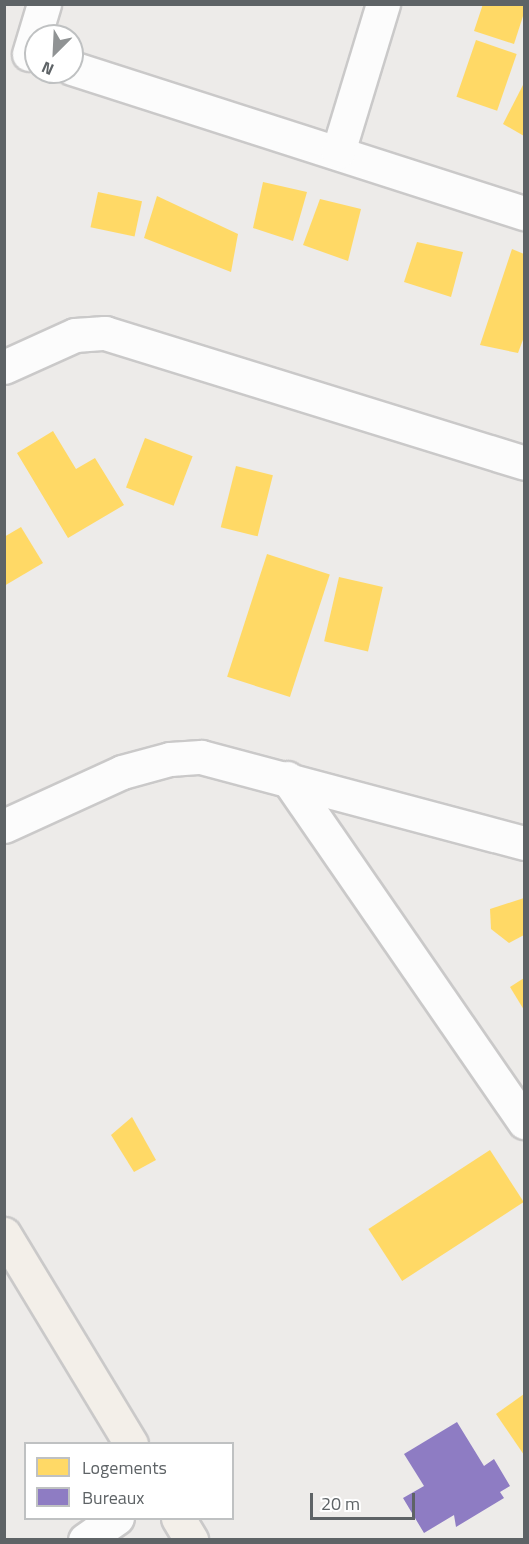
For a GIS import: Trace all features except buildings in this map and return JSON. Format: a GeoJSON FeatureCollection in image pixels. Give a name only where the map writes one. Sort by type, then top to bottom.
{"type":"FeatureCollection","features":[{"type":"Feature","properties":{"kind":"main road"},"geometry":{"type":"LineString","coordinates":[[4,1234],[130,1442]]}},
{"type":"Feature","properties":{"kind":"main road"},"geometry":{"type":"LineString","coordinates":[[179,1520],[191,1539]]}},
{"type":"Feature","properties":{"kind":"street"},"geometry":{"type":"LineString","coordinates":[[23,53],[44,4]]}},
{"type":"Feature","properties":{"kind":"street"},"geometry":{"type":"LineString","coordinates":[[338,152],[383,4]]}},
{"type":"Feature","properties":{"kind":"street"},"geometry":{"type":"LineString","coordinates":[[84,72],[525,213]]}},
{"type":"Feature","properties":{"kind":"street"},"geometry":{"type":"LineString","coordinates":[[4,367],[75,335],[105,333],[525,463]]}},
{"type":"Feature","properties":{"kind":"street"},"geometry":{"type":"LineString","coordinates":[[4,826],[123,772],[170,759],[201,757],[525,843]]}},
{"type":"Feature","properties":{"kind":"street"},"geometry":{"type":"LineString","coordinates":[[287,778],[525,1122]]}},
{"type":"Feature","properties":{"kind":"street"},"geometry":{"type":"LineString","coordinates":[[85,1539],[114,1520]]}}]}
